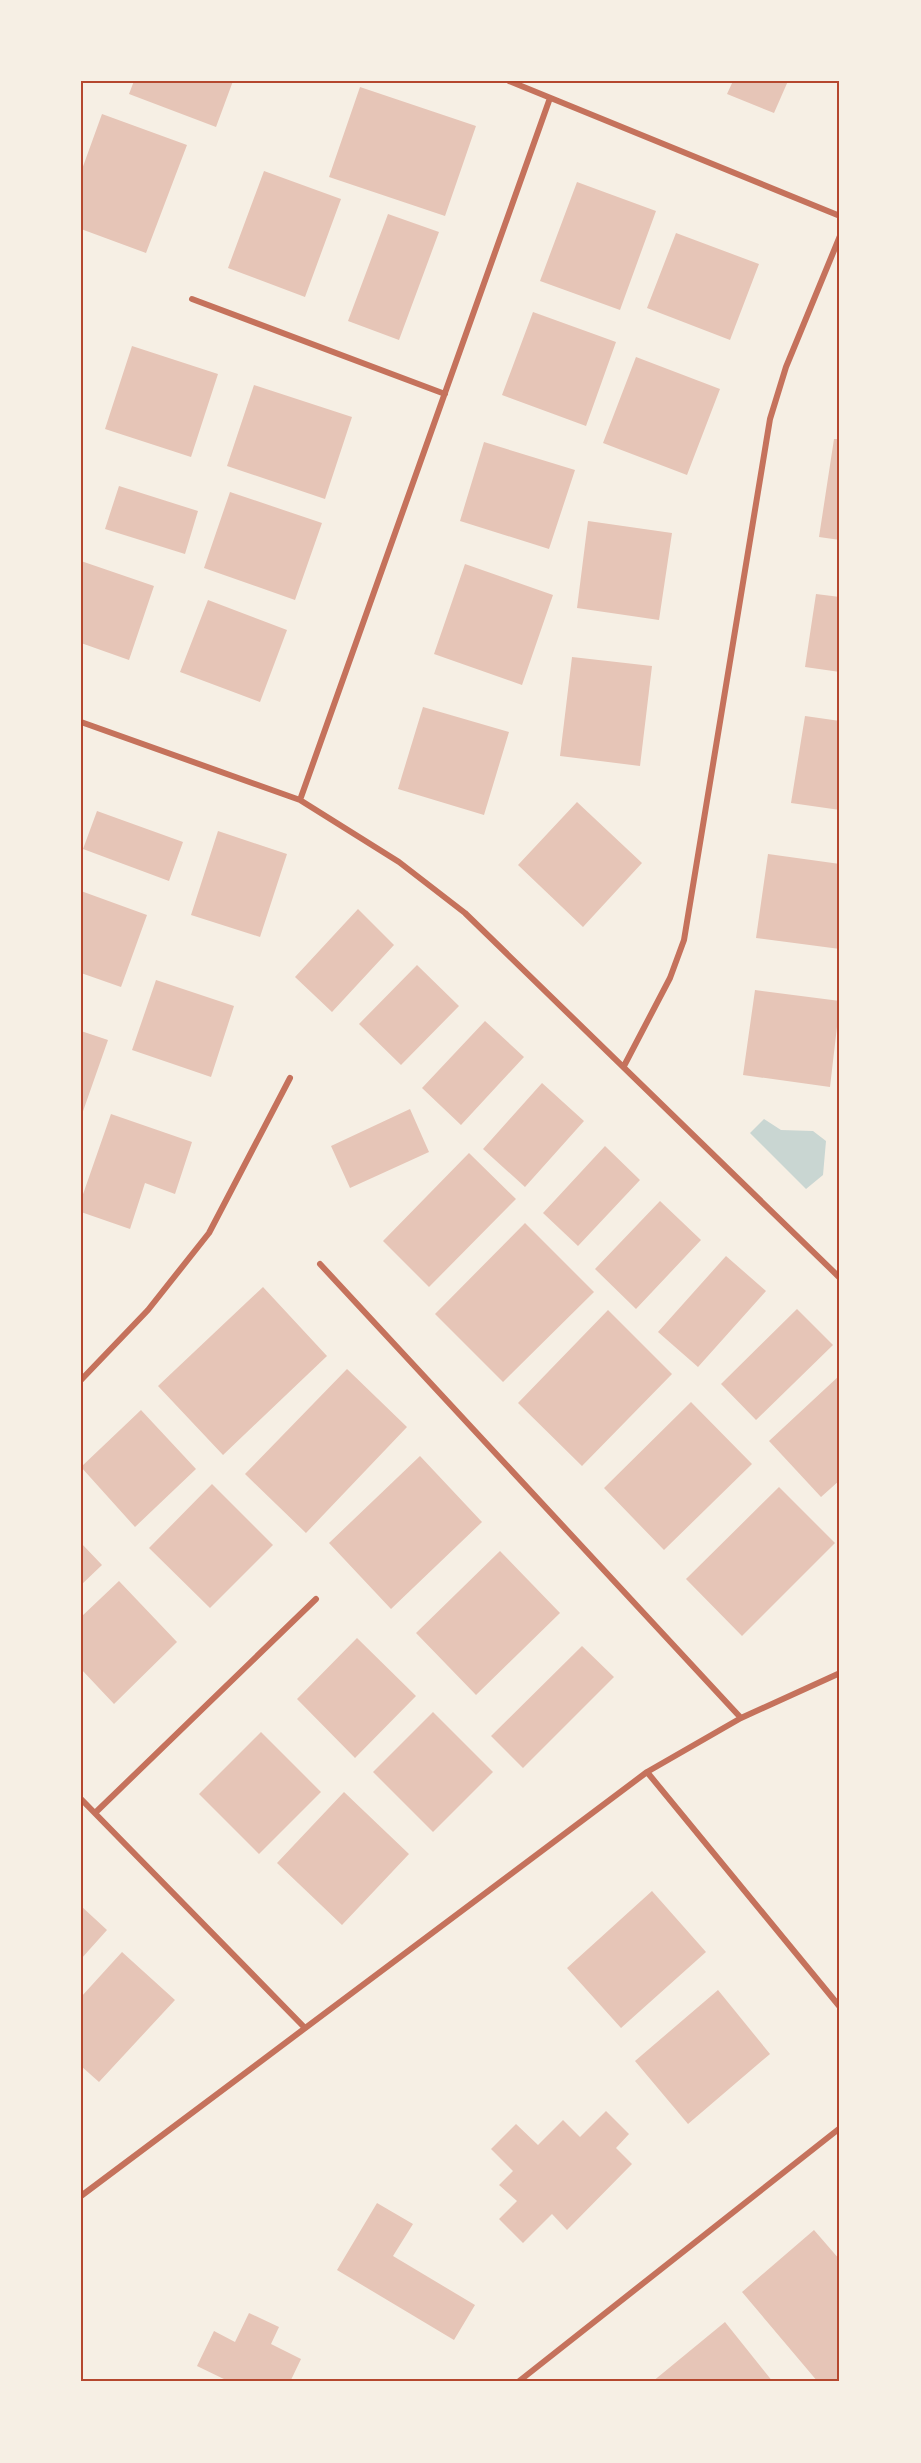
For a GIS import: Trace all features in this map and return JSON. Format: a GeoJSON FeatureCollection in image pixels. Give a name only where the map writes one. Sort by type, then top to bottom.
{"type":"FeatureCollection","features":[{"type":"Feature","properties":{"kind":"street"},"geometry":{"type":"LineString","coordinates":[[510,81],[840,216]]}},
{"type":"Feature","properties":{"kind":"street"},"geometry":{"type":"LineString","coordinates":[[300,800],[550,98]]}},
{"type":"Feature","properties":{"kind":"street"},"geometry":{"type":"LineString","coordinates":[[624,1066],[670,978],[684,940],[771,419],[786,367],[840,236]]}},
{"type":"Feature","properties":{"kind":"street"},"geometry":{"type":"LineString","coordinates":[[192,299],[445,394]]}},
{"type":"Feature","properties":{"kind":"street"},"geometry":{"type":"LineString","coordinates":[[81,722],[300,800],[399,862],[465,913],[840,1278]]}},
{"type":"Feature","properties":{"kind":"street"},"geometry":{"type":"LineString","coordinates":[[81,1380],[147,1310],[209,1233],[290,1078]]}},
{"type":"Feature","properties":{"kind":"street"},"geometry":{"type":"LineString","coordinates":[[320,1264],[741,1718]]}},
{"type":"Feature","properties":{"kind":"street"},"geometry":{"type":"LineString","coordinates":[[95,1813],[316,1599]]}},
{"type":"Feature","properties":{"kind":"street"},"geometry":{"type":"LineString","coordinates":[[81,2196],[647,1772],[741,1718],[840,1673]]}},
{"type":"Feature","properties":{"kind":"street"},"geometry":{"type":"LineString","coordinates":[[647,1772],[840,2007]]}},
{"type":"Feature","properties":{"kind":"street"},"geometry":{"type":"LineString","coordinates":[[81,1799],[306,2028]]}},
{"type":"Feature","properties":{"kind":"street"},"geometry":{"type":"LineString","coordinates":[[518,2382],[840,2128]]}},
{"type":"Feature","properties":{"kind":"shaded area"},"geometry":{"type":"Polygon","coordinates":[[[764,1119],[781,1130],[813,1131],[826,1141],[823,1175],[806,1189],[750,1133],[764,1119]]]}},
{"type":"Feature","properties":{"kind":"building"},"geometry":{"type":"Polygon","coordinates":[[[134,81],[233,81],[216,127],[129,94],[134,81]]]}},
{"type":"Feature","properties":{"kind":"building"},"geometry":{"type":"Polygon","coordinates":[[[733,81],[788,81],[774,113],[727,94],[733,81]]]}},
{"type":"Feature","properties":{"kind":"building"},"geometry":{"type":"Polygon","coordinates":[[[360,87],[476,126],[445,216],[329,177],[360,87]]]}},
{"type":"Feature","properties":{"kind":"building"},"geometry":{"type":"Polygon","coordinates":[[[102,114],[187,145],[146,253],[81,229],[81,172],[102,114]]]}},
{"type":"Feature","properties":{"kind":"building"},"geometry":{"type":"Polygon","coordinates":[[[264,171],[341,199],[305,297],[228,268],[264,171]]]}},
{"type":"Feature","properties":{"kind":"building"},"geometry":{"type":"Polygon","coordinates":[[[577,182],[656,211],[620,310],[540,281],[577,182]]]}},
{"type":"Feature","properties":{"kind":"building"},"geometry":{"type":"Polygon","coordinates":[[[388,214],[439,232],[399,340],[348,321],[388,214]]]}},
{"type":"Feature","properties":{"kind":"building"},"geometry":{"type":"Polygon","coordinates":[[[676,233],[759,264],[730,340],[647,308],[676,233]]]}},
{"type":"Feature","properties":{"kind":"building"},"geometry":{"type":"Polygon","coordinates":[[[533,312],[616,342],[586,426],[502,395],[533,312]]]}},
{"type":"Feature","properties":{"kind":"building"},"geometry":{"type":"Polygon","coordinates":[[[132,346],[218,374],[191,457],[105,429],[132,346]]]}},
{"type":"Feature","properties":{"kind":"building"},"geometry":{"type":"Polygon","coordinates":[[[636,357],[720,389],[687,475],[603,443],[636,357]]]}},
{"type":"Feature","properties":{"kind":"building"},"geometry":{"type":"Polygon","coordinates":[[[254,385],[352,417],[325,499],[227,466],[254,385]]]}},
{"type":"Feature","properties":{"kind":"building"},"geometry":{"type":"Polygon","coordinates":[[[834,439],[840,439],[840,540],[819,537],[834,439]]]}},
{"type":"Feature","properties":{"kind":"building"},"geometry":{"type":"Polygon","coordinates":[[[484,442],[575,470],[549,549],[460,521],[484,442]]]}},
{"type":"Feature","properties":{"kind":"building"},"geometry":{"type":"Polygon","coordinates":[[[119,486],[198,511],[185,554],[105,529],[119,486]]]}},
{"type":"Feature","properties":{"kind":"building"},"geometry":{"type":"Polygon","coordinates":[[[230,492],[322,523],[295,600],[204,568],[230,492]]]}},
{"type":"Feature","properties":{"kind":"building"},"geometry":{"type":"Polygon","coordinates":[[[588,521],[672,533],[659,620],[577,608],[588,521]]]}},
{"type":"Feature","properties":{"kind":"building"},"geometry":{"type":"Polygon","coordinates":[[[81,561],[154,586],[129,660],[81,643],[81,561]]]}},
{"type":"Feature","properties":{"kind":"building"},"geometry":{"type":"Polygon","coordinates":[[[465,564],[553,595],[522,685],[434,654],[465,564]]]}},
{"type":"Feature","properties":{"kind":"building"},"geometry":{"type":"Polygon","coordinates":[[[816,594],[840,597],[840,672],[805,667],[816,594]]]}},
{"type":"Feature","properties":{"kind":"building"},"geometry":{"type":"Polygon","coordinates":[[[208,600],[287,630],[260,702],[180,672],[208,600]]]}},
{"type":"Feature","properties":{"kind":"building"},"geometry":{"type":"Polygon","coordinates":[[[572,657],[652,666],[640,766],[560,756],[572,657]]]}},
{"type":"Feature","properties":{"kind":"building"},"geometry":{"type":"Polygon","coordinates":[[[423,707],[509,732],[484,815],[398,789],[423,707]]]}},
{"type":"Feature","properties":{"kind":"building"},"geometry":{"type":"Polygon","coordinates":[[[805,716],[840,721],[840,810],[791,803],[805,716]]]}},
{"type":"Feature","properties":{"kind":"building"},"geometry":{"type":"Polygon","coordinates":[[[577,802],[642,863],[583,927],[518,865],[577,802]]]}},
{"type":"Feature","properties":{"kind":"building"},"geometry":{"type":"Polygon","coordinates":[[[97,811],[183,842],[169,881],[83,849],[97,811]]]}},
{"type":"Feature","properties":{"kind":"building"},"geometry":{"type":"Polygon","coordinates":[[[218,831],[287,854],[260,937],[191,915],[218,831]]]}},
{"type":"Feature","properties":{"kind":"building"},"geometry":{"type":"Polygon","coordinates":[[[768,854],[840,864],[840,949],[756,938],[768,854]]]}},
{"type":"Feature","properties":{"kind":"building"},"geometry":{"type":"Polygon","coordinates":[[[81,891],[147,915],[121,987],[81,973],[81,891]]]}},
{"type":"Feature","properties":{"kind":"building"},"geometry":{"type":"Polygon","coordinates":[[[358,909],[394,945],[332,1012],[295,977],[358,909]]]}},
{"type":"Feature","properties":{"kind":"building"},"geometry":{"type":"Polygon","coordinates":[[[417,965],[459,1006],[401,1065],[359,1024],[417,965]]]}},
{"type":"Feature","properties":{"kind":"building"},"geometry":{"type":"Polygon","coordinates":[[[156,980],[234,1006],[211,1077],[132,1050],[156,980]]]}},
{"type":"Feature","properties":{"kind":"building"},"geometry":{"type":"Polygon","coordinates":[[[755,990],[840,1001],[830,1087],[743,1075],[755,990]]]}},
{"type":"Feature","properties":{"kind":"building"},"geometry":{"type":"Polygon","coordinates":[[[485,1021],[524,1057],[461,1125],[422,1088],[485,1021]]]}},
{"type":"Feature","properties":{"kind":"building"},"geometry":{"type":"Polygon","coordinates":[[[81,1031],[108,1040],[81,1117],[81,1031]]]}},
{"type":"Feature","properties":{"kind":"building"},"geometry":{"type":"Polygon","coordinates":[[[542,1083],[584,1121],[525,1187],[483,1149],[542,1083]]]}},
{"type":"Feature","properties":{"kind":"building"},"geometry":{"type":"Polygon","coordinates":[[[410,1109],[429,1152],[350,1188],[331,1146],[410,1109]]]}},
{"type":"Feature","properties":{"kind":"building"},"geometry":{"type":"Polygon","coordinates":[[[111,1114],[192,1142],[175,1194],[145,1183],[130,1229],[81,1212],[81,1200],[111,1114]]]}},
{"type":"Feature","properties":{"kind":"building"},"geometry":{"type":"Polygon","coordinates":[[[605,1146],[640,1180],[578,1246],[543,1213],[605,1146]]]}},
{"type":"Feature","properties":{"kind":"building"},"geometry":{"type":"Polygon","coordinates":[[[469,1153],[516,1199],[429,1287],[383,1241],[469,1153]]]}},
{"type":"Feature","properties":{"kind":"building"},"geometry":{"type":"Polygon","coordinates":[[[660,1201],[701,1240],[636,1309],[595,1269],[660,1201]]]}},
{"type":"Feature","properties":{"kind":"building"},"geometry":{"type":"Polygon","coordinates":[[[525,1223],[594,1292],[503,1382],[435,1314],[525,1223]]]}},
{"type":"Feature","properties":{"kind":"building"},"geometry":{"type":"Polygon","coordinates":[[[726,1256],[766,1291],[698,1367],[658,1332],[726,1256]]]}},
{"type":"Feature","properties":{"kind":"building"},"geometry":{"type":"Polygon","coordinates":[[[263,1287],[327,1356],[223,1455],[158,1386],[263,1287]]]}},
{"type":"Feature","properties":{"kind":"building"},"geometry":{"type":"Polygon","coordinates":[[[797,1309],[833,1345],[756,1420],[721,1384],[797,1309]]]}},
{"type":"Feature","properties":{"kind":"building"},"geometry":{"type":"Polygon","coordinates":[[[608,1310],[672,1374],[582,1466],[518,1403],[608,1310]]]}},
{"type":"Feature","properties":{"kind":"building"},"geometry":{"type":"Polygon","coordinates":[[[347,1369],[407,1427],[306,1533],[245,1474],[347,1369]]]}},
{"type":"Feature","properties":{"kind":"building"},"geometry":{"type":"Polygon","coordinates":[[[840,1375],[840,1480],[821,1497],[769,1441],[840,1375]]]}},
{"type":"Feature","properties":{"kind":"building"},"geometry":{"type":"Polygon","coordinates":[[[691,1402],[752,1464],[664,1550],[604,1488],[691,1402]]]}},
{"type":"Feature","properties":{"kind":"building"},"geometry":{"type":"Polygon","coordinates":[[[141,1410],[196,1469],[135,1527],[81,1467],[141,1410]]]}},
{"type":"Feature","properties":{"kind":"building"},"geometry":{"type":"Polygon","coordinates":[[[420,1456],[482,1522],[391,1609],[329,1543],[420,1456]]]}},
{"type":"Feature","properties":{"kind":"building"},"geometry":{"type":"Polygon","coordinates":[[[212,1484],[273,1545],[210,1608],[149,1548],[212,1484]]]}},
{"type":"Feature","properties":{"kind":"building"},"geometry":{"type":"Polygon","coordinates":[[[779,1487],[835,1543],[742,1636],[686,1579],[779,1487]]]}},
{"type":"Feature","properties":{"kind":"building"},"geometry":{"type":"Polygon","coordinates":[[[81,1543],[102,1565],[81,1585],[81,1543]]]}},
{"type":"Feature","properties":{"kind":"building"},"geometry":{"type":"Polygon","coordinates":[[[500,1551],[560,1613],[476,1695],[416,1633],[500,1551]]]}},
{"type":"Feature","properties":{"kind":"building"},"geometry":{"type":"Polygon","coordinates":[[[119,1581],[177,1642],[114,1704],[81,1669],[81,1617],[119,1581]]]}},
{"type":"Feature","properties":{"kind":"building"},"geometry":{"type":"Polygon","coordinates":[[[357,1638],[416,1696],[355,1758],[297,1699],[357,1638]]]}},
{"type":"Feature","properties":{"kind":"building"},"geometry":{"type":"Polygon","coordinates":[[[582,1646],[614,1677],[523,1768],[491,1736],[582,1646]]]}},
{"type":"Feature","properties":{"kind":"building"},"geometry":{"type":"Polygon","coordinates":[[[433,1712],[493,1772],[433,1832],[373,1772],[433,1712]]]}},
{"type":"Feature","properties":{"kind":"building"},"geometry":{"type":"Polygon","coordinates":[[[261,1732],[321,1792],[259,1854],[199,1794],[261,1732]]]}},
{"type":"Feature","properties":{"kind":"building"},"geometry":{"type":"Polygon","coordinates":[[[344,1792],[409,1854],[342,1925],[277,1863],[344,1792]]]}},
{"type":"Feature","properties":{"kind":"building"},"geometry":{"type":"Polygon","coordinates":[[[652,1891],[706,1952],[621,2028],[567,1968],[652,1891]]]}},
{"type":"Feature","properties":{"kind":"building"},"geometry":{"type":"Polygon","coordinates":[[[81,1906],[107,1930],[81,1959],[81,1906]]]}},
{"type":"Feature","properties":{"kind":"building"},"geometry":{"type":"Polygon","coordinates":[[[122,1952],[175,2000],[99,2082],[81,2066],[81,1997],[122,1952]]]}},
{"type":"Feature","properties":{"kind":"building"},"geometry":{"type":"Polygon","coordinates":[[[718,1990],[770,2054],[688,2124],[635,2061],[718,1990]]]}},
{"type":"Feature","properties":{"kind":"building"},"geometry":{"type":"Polygon","coordinates":[[[606,2111],[629,2134],[616,2148],[632,2164],[567,2230],[552,2214],[523,2243],[499,2219],[517,2201],[499,2185],[513,2171],[491,2149],[516,2124],[538,2145],[563,2120],[580,2137],[606,2111]]]}},
{"type":"Feature","properties":{"kind":"building"},"geometry":{"type":"Polygon","coordinates":[[[377,2203],[413,2224],[393,2256],[475,2305],[454,2340],[337,2270],[377,2203]]]}},
{"type":"Feature","properties":{"kind":"building"},"geometry":{"type":"Polygon","coordinates":[[[814,2230],[840,2260],[840,2382],[818,2382],[742,2292],[814,2230]]]}},
{"type":"Feature","properties":{"kind":"building"},"geometry":{"type":"Polygon","coordinates":[[[249,2313],[279,2327],[271,2344],[301,2359],[290,2382],[230,2382],[197,2366],[214,2331],[235,2342],[249,2313]]]}},
{"type":"Feature","properties":{"kind":"building"},"geometry":{"type":"Polygon","coordinates":[[[725,2322],[773,2382],[652,2382],[725,2322]]]}}]}
